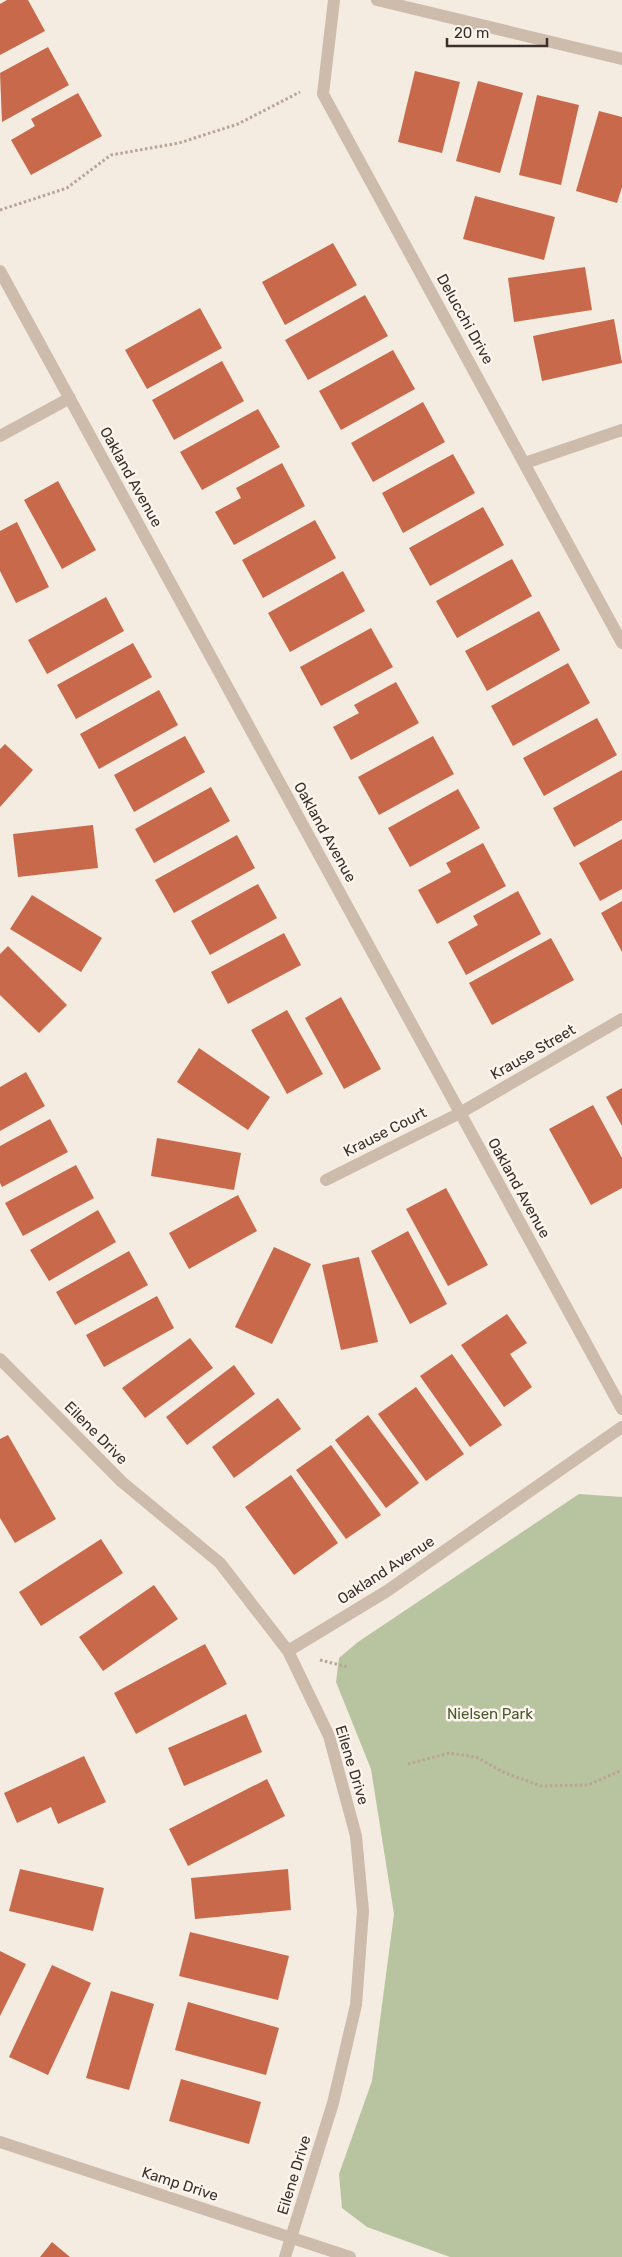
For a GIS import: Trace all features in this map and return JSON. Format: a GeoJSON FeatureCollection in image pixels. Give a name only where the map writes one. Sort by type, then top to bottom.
{"type":"FeatureCollection","features":[{"type":"Feature","properties":{"kind":"street","name":"Delucchi Drive"},"geometry":{"type":"LineString","coordinates":[[334,0],[323,94],[622,643]]}},
{"type":"Feature","properties":{"kind":"street"},"geometry":{"type":"LineString","coordinates":[[378,0],[622,59]]}},
{"type":"Feature","properties":{"kind":"street","name":"Oakland Avenue"},"geometry":{"type":"LineString","coordinates":[[0,271],[622,1409]]}},
{"type":"Feature","properties":{"kind":"street"},"geometry":{"type":"LineString","coordinates":[[0,436],[70,398]]}},
{"type":"Feature","properties":{"kind":"street"},"geometry":{"type":"LineString","coordinates":[[525,463],[622,430]]}},
{"type":"Feature","properties":{"kind":"street","name":"Krause Street"},"geometry":{"type":"LineString","coordinates":[[460,1113],[622,1019]]}},
{"type":"Feature","properties":{"kind":"street","name":"Krause Court"},"geometry":{"type":"LineString","coordinates":[[326,1180],[460,1113]]}},
{"type":"Feature","properties":{"kind":"street","name":"Eilene Drive"},"geometry":{"type":"LineString","coordinates":[[0,1359],[122,1482],[220,1563],[288,1651],[329,1736],[356,1836],[363,1911],[356,2005],[333,2103],[285,2257]]}},
{"type":"Feature","properties":{"kind":"street","name":"Oakland Avenue"},"geometry":{"type":"LineString","coordinates":[[288,1651],[387,1591],[622,1428]]}},
{"type":"Feature","properties":{"kind":"street","name":"Kamp Drive"},"geometry":{"type":"LineString","coordinates":[[0,2142],[350,2257]]}},
{"type":"Feature","properties":{"kind":"path"},"geometry":{"type":"LineString","coordinates":[[0,210],[67,188],[111,155],[180,143],[238,124],[301,91],[324,85]]}},
{"type":"Feature","properties":{"kind":"path"},"geometry":{"type":"LineString","coordinates":[[408,1764],[449,1753],[476,1757],[505,1773],[541,1786],[588,1785],[622,1770]]}},
{"type":"Feature","properties":{"kind":"green space","name":"Nielsen Park"},"geometry":{"type":"Polygon","coordinates":[[[579,1494],[622,1497],[622,2257],[450,2257],[367,2227],[342,2208],[339,2174],[372,2081],[394,1914],[371,1769],[336,1682],[339,1658],[358,1642],[579,1494]]]}},
{"type":"Feature","properties":{"kind":"building"},"geometry":{"type":"Polygon","coordinates":[[[7,0],[28,0],[45,31],[0,55],[0,4],[7,0]]]}},
{"type":"Feature","properties":{"kind":"building"},"geometry":{"type":"Polygon","coordinates":[[[48,47],[69,85],[2,122],[0,73],[48,47]]]}},
{"type":"Feature","properties":{"kind":"building"},"geometry":{"type":"Polygon","coordinates":[[[415,71],[460,82],[442,153],[398,142],[415,71]]]}},
{"type":"Feature","properties":{"kind":"building"},"geometry":{"type":"Polygon","coordinates":[[[478,81],[523,93],[500,173],[456,161],[478,81]]]}},
{"type":"Feature","properties":{"kind":"building"},"geometry":{"type":"Polygon","coordinates":[[[78,93],[102,136],[31,175],[11,140],[35,126],[31,119],[78,93]]]}},
{"type":"Feature","properties":{"kind":"building"},"geometry":{"type":"Polygon","coordinates":[[[537,95],[579,105],[561,185],[519,175],[537,95]]]}},
{"type":"Feature","properties":{"kind":"building"},"geometry":{"type":"Polygon","coordinates":[[[599,111],[622,117],[622,187],[617,203],[576,191],[599,111]]]}},
{"type":"Feature","properties":{"kind":"building"},"geometry":{"type":"Polygon","coordinates":[[[475,196],[555,217],[544,260],[463,239],[475,196]]]}},
{"type":"Feature","properties":{"kind":"building"},"geometry":{"type":"Polygon","coordinates":[[[333,243],[357,285],[285,325],[262,282],[333,243]]]}},
{"type":"Feature","properties":{"kind":"building"},"geometry":{"type":"Polygon","coordinates":[[[585,267],[592,310],[514,322],[508,278],[585,267]]]}},
{"type":"Feature","properties":{"kind":"building"},"geometry":{"type":"Polygon","coordinates":[[[365,295],[388,336],[308,380],[285,340],[365,295]]]}},
{"type":"Feature","properties":{"kind":"building"},"geometry":{"type":"Polygon","coordinates":[[[200,308],[222,348],[147,389],[125,350],[200,308]]]}},
{"type":"Feature","properties":{"kind":"building"},"geometry":{"type":"Polygon","coordinates":[[[614,319],[622,363],[542,381],[533,336],[614,319]]]}},
{"type":"Feature","properties":{"kind":"building"},"geometry":{"type":"Polygon","coordinates":[[[393,350],[415,389],[341,430],[319,391],[393,350]]]}},
{"type":"Feature","properties":{"kind":"building"},"geometry":{"type":"Polygon","coordinates":[[[222,361],[244,401],[174,440],[152,400],[222,361]]]}},
{"type":"Feature","properties":{"kind":"building"},"geometry":{"type":"Polygon","coordinates":[[[423,402],[445,442],[373,482],[351,443],[423,402]]]}},
{"type":"Feature","properties":{"kind":"building"},"geometry":{"type":"Polygon","coordinates":[[[258,409],[280,447],[202,490],[180,452],[258,409]]]}},
{"type":"Feature","properties":{"kind":"building"},"geometry":{"type":"Polygon","coordinates":[[[453,454],[475,493],[403,533],[382,493],[453,454]]]}},
{"type":"Feature","properties":{"kind":"building"},"geometry":{"type":"Polygon","coordinates":[[[282,463],[305,506],[234,545],[215,512],[241,498],[236,488],[282,463]]]}},
{"type":"Feature","properties":{"kind":"building"},"geometry":{"type":"Polygon","coordinates":[[[58,481],[96,550],[62,569],[24,500],[58,481]]]}},
{"type":"Feature","properties":{"kind":"building"},"geometry":{"type":"Polygon","coordinates":[[[483,507],[504,545],[430,586],[409,548],[483,507]]]}},
{"type":"Feature","properties":{"kind":"building"},"geometry":{"type":"Polygon","coordinates":[[[315,520],[336,558],[263,598],[242,560],[315,520]]]}},
{"type":"Feature","properties":{"kind":"building"},"geometry":{"type":"Polygon","coordinates":[[[17,522],[49,587],[16,603],[0,571],[0,531],[17,522]]]}},
{"type":"Feature","properties":{"kind":"building"},"geometry":{"type":"Polygon","coordinates":[[[512,559],[532,596],[457,638],[436,601],[512,559]]]}},
{"type":"Feature","properties":{"kind":"building"},"geometry":{"type":"Polygon","coordinates":[[[343,571],[365,611],[290,652],[268,613],[343,571]]]}},
{"type":"Feature","properties":{"kind":"building"},"geometry":{"type":"Polygon","coordinates":[[[106,597],[124,631],[47,674],[28,640],[106,597]]]}},
{"type":"Feature","properties":{"kind":"building"},"geometry":{"type":"Polygon","coordinates":[[[539,611],[560,650],[487,691],[465,651],[539,611]]]}},
{"type":"Feature","properties":{"kind":"building"},"geometry":{"type":"Polygon","coordinates":[[[371,628],[393,667],[321,706],[300,667],[371,628]]]}},
{"type":"Feature","properties":{"kind":"building"},"geometry":{"type":"Polygon","coordinates":[[[133,643],[152,677],[76,719],[57,685],[133,643]]]}},
{"type":"Feature","properties":{"kind":"building"},"geometry":{"type":"Polygon","coordinates":[[[568,663],[590,703],[513,746],[491,706],[568,663]]]}},
{"type":"Feature","properties":{"kind":"building"},"geometry":{"type":"Polygon","coordinates":[[[396,682],[419,723],[351,760],[333,727],[359,713],[354,705],[396,682]]]}},
{"type":"Feature","properties":{"kind":"building"},"geometry":{"type":"Polygon","coordinates":[[[159,690],[178,725],[99,769],[80,734],[159,690]]]}},
{"type":"Feature","properties":{"kind":"building"},"geometry":{"type":"Polygon","coordinates":[[[597,718],[617,755],[544,796],[523,758],[597,718]]]}},
{"type":"Feature","properties":{"kind":"building"},"geometry":{"type":"Polygon","coordinates":[[[185,736],[205,772],[134,812],[114,775],[185,736]]]}},
{"type":"Feature","properties":{"kind":"building"},"geometry":{"type":"Polygon","coordinates":[[[433,736],[454,774],[379,815],[358,777],[433,736]]]}},
{"type":"Feature","properties":{"kind":"building"},"geometry":{"type":"Polygon","coordinates":[[[5,744],[33,770],[0,807],[0,749],[5,744]]]}},
{"type":"Feature","properties":{"kind":"building"},"geometry":{"type":"Polygon","coordinates":[[[622,770],[622,820],[574,847],[553,808],[622,770]]]}},
{"type":"Feature","properties":{"kind":"building"},"geometry":{"type":"Polygon","coordinates":[[[211,787],[230,821],[154,863],[135,829],[211,787]]]}},
{"type":"Feature","properties":{"kind":"building"},"geometry":{"type":"Polygon","coordinates":[[[458,789],[480,828],[410,867],[388,828],[458,789]]]}},
{"type":"Feature","properties":{"kind":"building"},"geometry":{"type":"Polygon","coordinates":[[[93,825],[98,868],[18,877],[13,834],[93,825]]]}},
{"type":"Feature","properties":{"kind":"building"},"geometry":{"type":"Polygon","coordinates":[[[237,835],[255,868],[174,913],[155,880],[237,835]]]}},
{"type":"Feature","properties":{"kind":"building"},"geometry":{"type":"Polygon","coordinates":[[[622,839],[622,889],[600,901],[579,863],[622,839]]]}},
{"type":"Feature","properties":{"kind":"building"},"geometry":{"type":"Polygon","coordinates":[[[483,843],[506,886],[437,924],[418,890],[451,872],[446,863],[483,843]]]}},
{"type":"Feature","properties":{"kind":"building"},"geometry":{"type":"Polygon","coordinates":[[[258,884],[277,918],[210,955],[191,921],[258,884]]]}},
{"type":"Feature","properties":{"kind":"building"},"geometry":{"type":"Polygon","coordinates":[[[518,891],[541,934],[466,975],[448,942],[478,925],[473,916],[518,891]]]}},
{"type":"Feature","properties":{"kind":"building"},"geometry":{"type":"Polygon","coordinates":[[[32,895],[102,938],[81,972],[10,929],[32,895]]]}},
{"type":"Feature","properties":{"kind":"building"},"geometry":{"type":"Polygon","coordinates":[[[622,901],[622,952],[601,913],[622,901]]]}},
{"type":"Feature","properties":{"kind":"building"},"geometry":{"type":"Polygon","coordinates":[[[284,933],[301,965],[228,1004],[211,972],[284,933]]]}},
{"type":"Feature","properties":{"kind":"building"},"geometry":{"type":"Polygon","coordinates":[[[551,938],[574,980],[492,1025],[469,983],[551,938]]]}},
{"type":"Feature","properties":{"kind":"building"},"geometry":{"type":"Polygon","coordinates":[[[8,946],[67,1005],[39,1033],[0,995],[0,954],[8,946]]]}},
{"type":"Feature","properties":{"kind":"building"},"geometry":{"type":"Polygon","coordinates":[[[341,997],[381,1069],[344,1089],[305,1018],[341,997]]]}},
{"type":"Feature","properties":{"kind":"building"},"geometry":{"type":"Polygon","coordinates":[[[287,1010],[323,1074],[287,1094],[251,1030],[287,1010]]]}},
{"type":"Feature","properties":{"kind":"building"},"geometry":{"type":"Polygon","coordinates":[[[199,1048],[270,1097],[248,1130],[177,1082],[199,1048]]]}},
{"type":"Feature","properties":{"kind":"building"},"geometry":{"type":"Polygon","coordinates":[[[26,1072],[45,1106],[0,1131],[0,1087],[26,1072]]]}},
{"type":"Feature","properties":{"kind":"building"},"geometry":{"type":"Polygon","coordinates":[[[622,1088],[622,1126],[606,1097],[622,1088]]]}},
{"type":"Feature","properties":{"kind":"building"},"geometry":{"type":"Polygon","coordinates":[[[593,1105],[622,1158],[622,1188],[591,1205],[549,1129],[593,1105]]]}},
{"type":"Feature","properties":{"kind":"building"},"geometry":{"type":"Polygon","coordinates":[[[50,1119],[68,1152],[2,1187],[0,1183],[0,1146],[50,1119]]]}},
{"type":"Feature","properties":{"kind":"building"},"geometry":{"type":"Polygon","coordinates":[[[157,1138],[241,1153],[234,1190],[151,1176],[157,1138]]]}},
{"type":"Feature","properties":{"kind":"building"},"geometry":{"type":"Polygon","coordinates":[[[76,1165],[94,1198],[23,1236],[5,1203],[76,1165]]]}},
{"type":"Feature","properties":{"kind":"building"},"geometry":{"type":"Polygon","coordinates":[[[446,1188],[488,1265],[448,1286],[406,1209],[446,1188]]]}},
{"type":"Feature","properties":{"kind":"building"},"geometry":{"type":"Polygon","coordinates":[[[238,1195],[257,1231],[189,1269],[169,1233],[238,1195]]]}},
{"type":"Feature","properties":{"kind":"building"},"geometry":{"type":"Polygon","coordinates":[[[98,1210],[116,1242],[49,1281],[30,1250],[98,1210]]]}},
{"type":"Feature","properties":{"kind":"building"},"geometry":{"type":"Polygon","coordinates":[[[408,1231],[447,1304],[410,1324],[371,1251],[408,1231]]]}},
{"type":"Feature","properties":{"kind":"building"},"geometry":{"type":"Polygon","coordinates":[[[274,1247],[311,1264],[272,1344],[235,1327],[274,1247]]]}},
{"type":"Feature","properties":{"kind":"building"},"geometry":{"type":"Polygon","coordinates":[[[129,1251],[148,1285],[75,1325],[56,1292],[129,1251]]]}},
{"type":"Feature","properties":{"kind":"building"},"geometry":{"type":"Polygon","coordinates":[[[359,1257],[378,1342],[341,1350],[322,1265],[359,1257]]]}},
{"type":"Feature","properties":{"kind":"building"},"geometry":{"type":"Polygon","coordinates":[[[157,1296],[174,1328],[104,1367],[86,1335],[157,1296]]]}},
{"type":"Feature","properties":{"kind":"building"},"geometry":{"type":"Polygon","coordinates":[[[507,1314],[527,1343],[510,1354],[532,1387],[504,1407],[461,1345],[507,1314]]]}},
{"type":"Feature","properties":{"kind":"building"},"geometry":{"type":"Polygon","coordinates":[[[190,1338],[213,1368],[145,1418],[122,1388],[190,1338]]]}},
{"type":"Feature","properties":{"kind":"building"},"geometry":{"type":"Polygon","coordinates":[[[452,1354],[502,1425],[470,1447],[420,1376],[452,1354]]]}},
{"type":"Feature","properties":{"kind":"building"},"geometry":{"type":"Polygon","coordinates":[[[234,1365],[255,1394],[187,1445],[166,1417],[234,1365]]]}},
{"type":"Feature","properties":{"kind":"building"},"geometry":{"type":"Polygon","coordinates":[[[416,1387],[464,1454],[426,1481],[378,1414],[416,1387]]]}},
{"type":"Feature","properties":{"kind":"building"},"geometry":{"type":"Polygon","coordinates":[[[278,1398],[301,1429],[234,1478],[212,1447],[278,1398]]]}},
{"type":"Feature","properties":{"kind":"building"},"geometry":{"type":"Polygon","coordinates":[[[368,1415],[419,1483],[386,1508],[335,1440],[368,1415]]]}},
{"type":"Feature","properties":{"kind":"building"},"geometry":{"type":"Polygon","coordinates":[[[8,1435],[56,1519],[15,1543],[0,1518],[0,1439],[8,1435]]]}},
{"type":"Feature","properties":{"kind":"building"},"geometry":{"type":"Polygon","coordinates":[[[331,1445],[381,1515],[346,1539],[296,1470],[331,1445]]]}},
{"type":"Feature","properties":{"kind":"building"},"geometry":{"type":"Polygon","coordinates":[[[291,1475],[338,1543],[294,1575],[245,1507],[291,1475]]]}},
{"type":"Feature","properties":{"kind":"building"},"geometry":{"type":"Polygon","coordinates":[[[101,1539],[123,1573],[41,1626],[19,1592],[101,1539]]]}},
{"type":"Feature","properties":{"kind":"building"},"geometry":{"type":"Polygon","coordinates":[[[154,1585],[178,1619],[103,1671],[79,1637],[154,1585]]]}},
{"type":"Feature","properties":{"kind":"building"},"geometry":{"type":"Polygon","coordinates":[[[205,1644],[227,1684],[136,1734],[114,1693],[205,1644]]]}},
{"type":"Feature","properties":{"kind":"building"},"geometry":{"type":"Polygon","coordinates":[[[246,1714],[262,1752],[184,1786],[168,1748],[246,1714]]]}},
{"type":"Feature","properties":{"kind":"building"},"geometry":{"type":"Polygon","coordinates":[[[84,1756],[106,1802],[58,1824],[51,1807],[17,1823],[4,1793],[84,1756]]]}},
{"type":"Feature","properties":{"kind":"building"},"geometry":{"type":"Polygon","coordinates":[[[267,1779],[285,1816],[188,1866],[169,1829],[267,1779]]]}},
{"type":"Feature","properties":{"kind":"building"},"geometry":{"type":"Polygon","coordinates":[[[20,1869],[104,1888],[93,1931],[9,1911],[20,1869]]]}},
{"type":"Feature","properties":{"kind":"building"},"geometry":{"type":"Polygon","coordinates":[[[288,1869],[291,1910],[195,1919],[191,1878],[288,1869]]]}},
{"type":"Feature","properties":{"kind":"building"},"geometry":{"type":"Polygon","coordinates":[[[190,1932],[289,1956],[278,2000],[179,1976],[190,1932]]]}},
{"type":"Feature","properties":{"kind":"building"},"geometry":{"type":"Polygon","coordinates":[[[0,1951],[26,1964],[0,2016],[0,1951]]]}},
{"type":"Feature","properties":{"kind":"building"},"geometry":{"type":"Polygon","coordinates":[[[52,1965],[91,1983],[48,2075],[9,2057],[52,1965]]]}},
{"type":"Feature","properties":{"kind":"building"},"geometry":{"type":"Polygon","coordinates":[[[111,1991],[154,2004],[129,2090],[86,2078],[111,1991]]]}},
{"type":"Feature","properties":{"kind":"building"},"geometry":{"type":"Polygon","coordinates":[[[188,2002],[279,2028],[266,2075],[175,2050],[188,2002]]]}},
{"type":"Feature","properties":{"kind":"building"},"geometry":{"type":"Polygon","coordinates":[[[181,2079],[261,2102],[249,2144],[169,2121],[181,2079]]]}},
{"type":"Feature","properties":{"kind":"building"},"geometry":{"type":"Polygon","coordinates":[[[52,2242],[70,2257],[40,2257],[52,2242]]]}}]}
